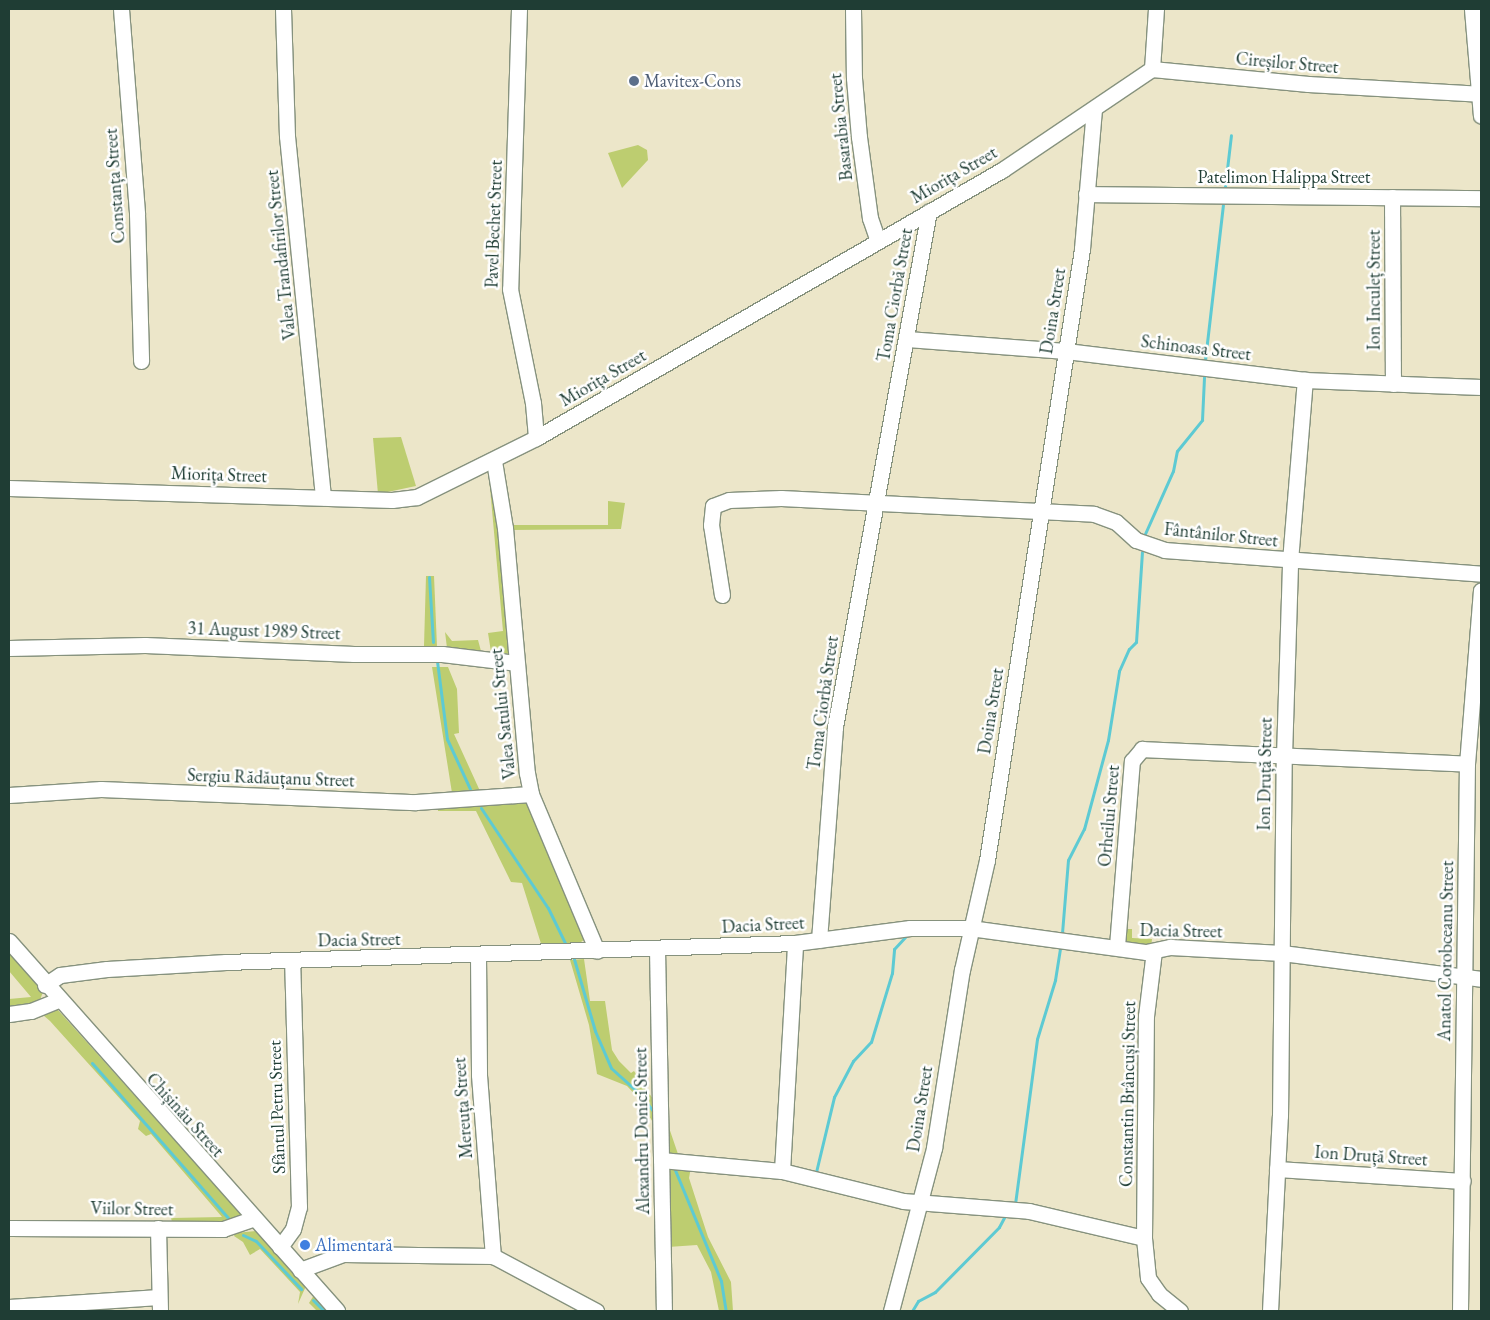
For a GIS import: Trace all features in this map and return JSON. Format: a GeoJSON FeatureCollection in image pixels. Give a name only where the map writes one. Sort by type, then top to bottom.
{"type":"FeatureCollection","features":[{"type":"Feature","properties":{"kind":"street","name":"Constanța Street"},"geometry":{"type":"LineString","coordinates":[[121,9],[137,214],[141,361]]}},
{"type":"Feature","properties":{"kind":"street","name":"Valea Trandafirilor Street"},"geometry":{"type":"LineString","coordinates":[[284,9],[288,136],[323,497]]}},
{"type":"Feature","properties":{"kind":"street","name":"Pavel Bechet Street"},"geometry":{"type":"LineString","coordinates":[[519,9],[510,289],[533,403],[536,438]]}},
{"type":"Feature","properties":{"kind":"street","name":"Basarabia Street"},"geometry":{"type":"LineString","coordinates":[[854,9],[854,78],[859,137],[870,218],[878,241]]}},
{"type":"Feature","properties":{"kind":"street"},"geometry":{"type":"LineString","coordinates":[[1152,69],[1156,9]]}},
{"type":"Feature","properties":{"kind":"street"},"geometry":{"type":"LineString","coordinates":[[1475,11],[1481,116]]}},
{"type":"Feature","properties":{"kind":"street","name":"Miorița Street"},"geometry":{"type":"LineString","coordinates":[[9,488],[392,500],[417,497],[494,461],[536,438],[1002,170],[1094,110],[1152,69]]}},
{"type":"Feature","properties":{"kind":"street","name":"Cireșilor Street"},"geometry":{"type":"LineString","coordinates":[[1152,69],[1308,84],[1479,94]]}},
{"type":"Feature","properties":{"kind":"street","name":"Doina Street"},"geometry":{"type":"LineString","coordinates":[[891,1311],[934,1148],[970,928],[987,860],[1082,248],[1094,110]]}},
{"type":"Feature","properties":{"kind":"street","name":"Patelimon Halippa Street"},"geometry":{"type":"LineString","coordinates":[[1086,194],[1481,198]]}},
{"type":"Feature","properties":{"kind":"street","name":"Ion Inculeț Street"},"geometry":{"type":"LineString","coordinates":[[1392,196],[1393,384]]}},
{"type":"Feature","properties":{"kind":"street","name":"Toma Ciorbă Street"},"geometry":{"type":"LineString","coordinates":[[819,940],[835,727],[929,211]]}},
{"type":"Feature","properties":{"kind":"street","name":"Schinoasa Street"},"geometry":{"type":"LineString","coordinates":[[907,340],[1066,351],[1305,380],[1481,387]]}},
{"type":"Feature","properties":{"kind":"street","name":"Ion Druță Street"},"geometry":{"type":"LineString","coordinates":[[1270,1311],[1277,1169],[1284,756],[1290,561],[1305,380]]}},
{"type":"Feature","properties":{"kind":"street","name":"Valea Satului Street"},"geometry":{"type":"LineString","coordinates":[[494,461],[505,528],[516,663],[531,794],[597,951]]}},
{"type":"Feature","properties":{"kind":"street"},"geometry":{"type":"LineString","coordinates":[[722,595],[710,512],[718,503],[781,498],[876,504]]}},
{"type":"Feature","properties":{"kind":"street","name":"Fântânilor Street"},"geometry":{"type":"LineString","coordinates":[[876,504],[1042,511],[1107,517],[1136,540],[1166,550],[1290,561],[1481,574]]}},
{"type":"Feature","properties":{"kind":"street","name":"Anatol Corobceanu Street"},"geometry":{"type":"LineString","coordinates":[[1460,1311],[1464,1181],[1465,977],[1474,804],[1468,764],[1477,703],[1481,591]]}},
{"type":"Feature","properties":{"kind":"street","name":"31 August 1989 Street"},"geometry":{"type":"LineString","coordinates":[[9,648],[145,645],[354,654],[442,654],[516,663]]}},
{"type":"Feature","properties":{"kind":"street","name":"Orheilui Street"},"geometry":{"type":"LineString","coordinates":[[1116,946],[1132,761],[1135,754],[1142,749],[1468,764]]}},
{"type":"Feature","properties":{"kind":"street","name":"Sergiu Rădăuțanu Street"},"geometry":{"type":"LineString","coordinates":[[9,795],[101,789],[305,800],[416,802],[531,794]]}},
{"type":"Feature","properties":{"kind":"street","name":"Dacia Street"},"geometry":{"type":"LineString","coordinates":[[45,985],[60,975],[107,969],[292,960],[478,956],[795,943],[910,928],[970,928],[1154,951],[1170,947],[1282,953],[1481,979]]}},
{"type":"Feature","properties":{"kind":"street","name":"Chișinău Street"},"geometry":{"type":"LineString","coordinates":[[9,941],[58,1000],[252,1219],[337,1311]]}},
{"type":"Feature","properties":{"kind":"street"},"geometry":{"type":"LineString","coordinates":[[782,1171],[795,943]]}},
{"type":"Feature","properties":{"kind":"street","name":"Alexandru Donici Street"},"geometry":{"type":"LineString","coordinates":[[657,949],[664,1311]]}},
{"type":"Feature","properties":{"kind":"street","name":"Constantin Brâncuși Street"},"geometry":{"type":"LineString","coordinates":[[1154,951],[1146,1016],[1144,1238],[1148,1278],[1159,1294],[1180,1311]]}},
{"type":"Feature","properties":{"kind":"street","name":"Mereuța Street"},"geometry":{"type":"LineString","coordinates":[[478,956],[478,1045],[493,1256]]}},
{"type":"Feature","properties":{"kind":"street","name":"Sfântul Petru Street"},"geometry":{"type":"LineString","coordinates":[[280,1248],[293,1229],[299,1207],[292,960]]}},
{"type":"Feature","properties":{"kind":"street"},"geometry":{"type":"LineString","coordinates":[[9,1014],[32,1011],[58,1000]]}},
{"type":"Feature","properties":{"kind":"street"},"geometry":{"type":"LineString","coordinates":[[661,1160],[782,1171],[903,1201],[1029,1212],[1144,1238]]}},
{"type":"Feature","properties":{"kind":"street","name":"Ion Druță Street"},"geometry":{"type":"LineString","coordinates":[[1277,1169],[1464,1181]]}},
{"type":"Feature","properties":{"kind":"street","name":"Viilor Street"},"geometry":{"type":"LineString","coordinates":[[9,1228],[223,1230],[252,1219]]}},
{"type":"Feature","properties":{"kind":"street"},"geometry":{"type":"LineString","coordinates":[[9,1307],[159,1304],[158,1228]]}},
{"type":"Feature","properties":{"kind":"street"},"geometry":{"type":"LineString","coordinates":[[300,1270],[343,1254],[493,1256],[596,1311]]}},
{"type":"Feature","properties":{"kind":"green space"},"geometry":{"type":"Polygon","coordinates":[[[638,145],[647,150],[648,160],[622,188],[608,153],[638,145]]]}},
{"type":"Feature","properties":{"kind":"green space"},"geometry":{"type":"Polygon","coordinates":[[[401,437],[416,486],[378,494],[373,438],[401,437]]]}},
{"type":"Feature","properties":{"kind":"green space"},"geometry":{"type":"Polygon","coordinates":[[[489,477],[493,480],[510,654],[491,652],[488,633],[503,631],[489,477]]]}},
{"type":"Feature","properties":{"kind":"green space"},"geometry":{"type":"Polygon","coordinates":[[[608,501],[625,503],[621,529],[511,530],[510,525],[608,525],[608,501]]]}},
{"type":"Feature","properties":{"kind":"green space"},"geometry":{"type":"Polygon","coordinates":[[[426,576],[434,576],[437,647],[424,646],[426,576]]]}},
{"type":"Feature","properties":{"kind":"green space"},"geometry":{"type":"Polygon","coordinates":[[[445,632],[452,641],[478,640],[481,651],[447,648],[445,632]]]}},
{"type":"Feature","properties":{"kind":"green space"},"geometry":{"type":"Polygon","coordinates":[[[432,667],[448,667],[457,689],[459,733],[454,734],[480,791],[452,793],[432,667]]]}},
{"type":"Feature","properties":{"kind":"green space"},"geometry":{"type":"Polygon","coordinates":[[[513,798],[530,804],[585,939],[573,948],[543,950],[522,883],[511,882],[476,811],[438,811],[438,804],[513,798]]]}},
{"type":"Feature","properties":{"kind":"green space"},"geometry":{"type":"Polygon","coordinates":[[[1121,929],[1132,929],[1132,938],[1152,939],[1151,948],[1124,944],[1121,929]]]}},
{"type":"Feature","properties":{"kind":"green space"},"geometry":{"type":"Polygon","coordinates":[[[9,950],[43,992],[38,1005],[9,1011],[9,999],[31,997],[9,971],[9,950]]]}},
{"type":"Feature","properties":{"kind":"green space"},"geometry":{"type":"Polygon","coordinates":[[[584,959],[590,1001],[605,1001],[612,1050],[619,1061],[631,1073],[634,1071],[655,1102],[655,1126],[640,1100],[627,1086],[597,1074],[589,1025],[570,960],[584,959]]]}},
{"type":"Feature","properties":{"kind":"green space"},"geometry":{"type":"Polygon","coordinates":[[[57,1009],[241,1214],[238,1220],[224,1226],[173,1226],[171,1218],[222,1217],[151,1134],[146,1136],[138,1129],[140,1121],[50,1021],[43,1015],[23,1018],[57,1009]]]}},
{"type":"Feature","properties":{"kind":"green space"},"geometry":{"type":"Polygon","coordinates":[[[664,1113],[678,1154],[682,1159],[665,1157],[664,1113]]]}},
{"type":"Feature","properties":{"kind":"green space"},"geometry":{"type":"Polygon","coordinates":[[[668,1167],[691,1167],[689,1178],[708,1237],[731,1282],[733,1311],[719,1311],[711,1272],[697,1245],[668,1247],[668,1167]]]}},
{"type":"Feature","properties":{"kind":"green space"},"geometry":{"type":"Polygon","coordinates":[[[256,1231],[306,1286],[298,1304],[300,1292],[260,1249],[250,1255],[243,1242],[234,1236],[235,1233],[256,1231]]]}},
{"type":"Feature","properties":{"kind":"green space"},"geometry":{"type":"Polygon","coordinates":[[[314,1295],[330,1311],[317,1311],[309,1303],[314,1295]]]}},
{"type":"Feature","properties":{"kind":"waterway"},"geometry":{"type":"LineString","coordinates":[[1225,186],[1231,135]]}},
{"type":"Feature","properties":{"kind":"waterway"},"geometry":{"type":"LineString","coordinates":[[1205,360],[1223,205]]}},
{"type":"Feature","properties":{"kind":"waterway"},"geometry":{"type":"LineString","coordinates":[[1144,536],[1173,471],[1177,451],[1202,420],[1204,377]]}},
{"type":"Feature","properties":{"kind":"waterway"},"geometry":{"type":"LineString","coordinates":[[1062,933],[1068,860],[1084,829],[1108,740],[1119,671],[1129,649],[1136,642],[1142,552]]}},
{"type":"Feature","properties":{"kind":"waterway"},"geometry":{"type":"LineString","coordinates":[[429,577],[433,642]]}},
{"type":"Feature","properties":{"kind":"waterway"},"geometry":{"type":"LineString","coordinates":[[437,661],[447,739],[470,789]]}},
{"type":"Feature","properties":{"kind":"waterway"},"geometry":{"type":"LineString","coordinates":[[481,808],[548,908],[565,943]]}},
{"type":"Feature","properties":{"kind":"waterway"},"geometry":{"type":"LineString","coordinates":[[816,1172],[834,1097],[853,1061],[871,1042],[892,973],[894,949],[906,936]]}},
{"type":"Feature","properties":{"kind":"waterway"},"geometry":{"type":"LineString","coordinates":[[1015,1204],[1037,1039],[1055,980],[1060,948]]}},
{"type":"Feature","properties":{"kind":"waterway"},"geometry":{"type":"LineString","coordinates":[[574,959],[595,1031],[611,1068],[639,1093],[653,1111]]}},
{"type":"Feature","properties":{"kind":"waterway"},"geometry":{"type":"LineString","coordinates":[[92,1063],[230,1220]]}},
{"type":"Feature","properties":{"kind":"waterway"},"geometry":{"type":"LineString","coordinates":[[675,1170],[721,1281],[726,1311]]}},
{"type":"Feature","properties":{"kind":"waterway"},"geometry":{"type":"LineString","coordinates":[[912,1311],[918,1301],[935,1292],[999,1227],[1006,1214]]}},
{"type":"Feature","properties":{"kind":"waterway"},"geometry":{"type":"LineString","coordinates":[[243,1235],[256,1241],[301,1289]]}},
{"type":"Feature","properties":{"kind":"waterway"},"geometry":{"type":"LineString","coordinates":[[313,1300],[324,1311]]}},
{"type":"Feature","properties":{"kind":"place","name":"Mavitex-Cons"},"geometry":{"type":"Point","coordinates":[634,81]}},
{"type":"Feature","properties":{"kind":"place","name":"Alimentară"},"geometry":{"type":"Point","coordinates":[305,1245]}}]}
